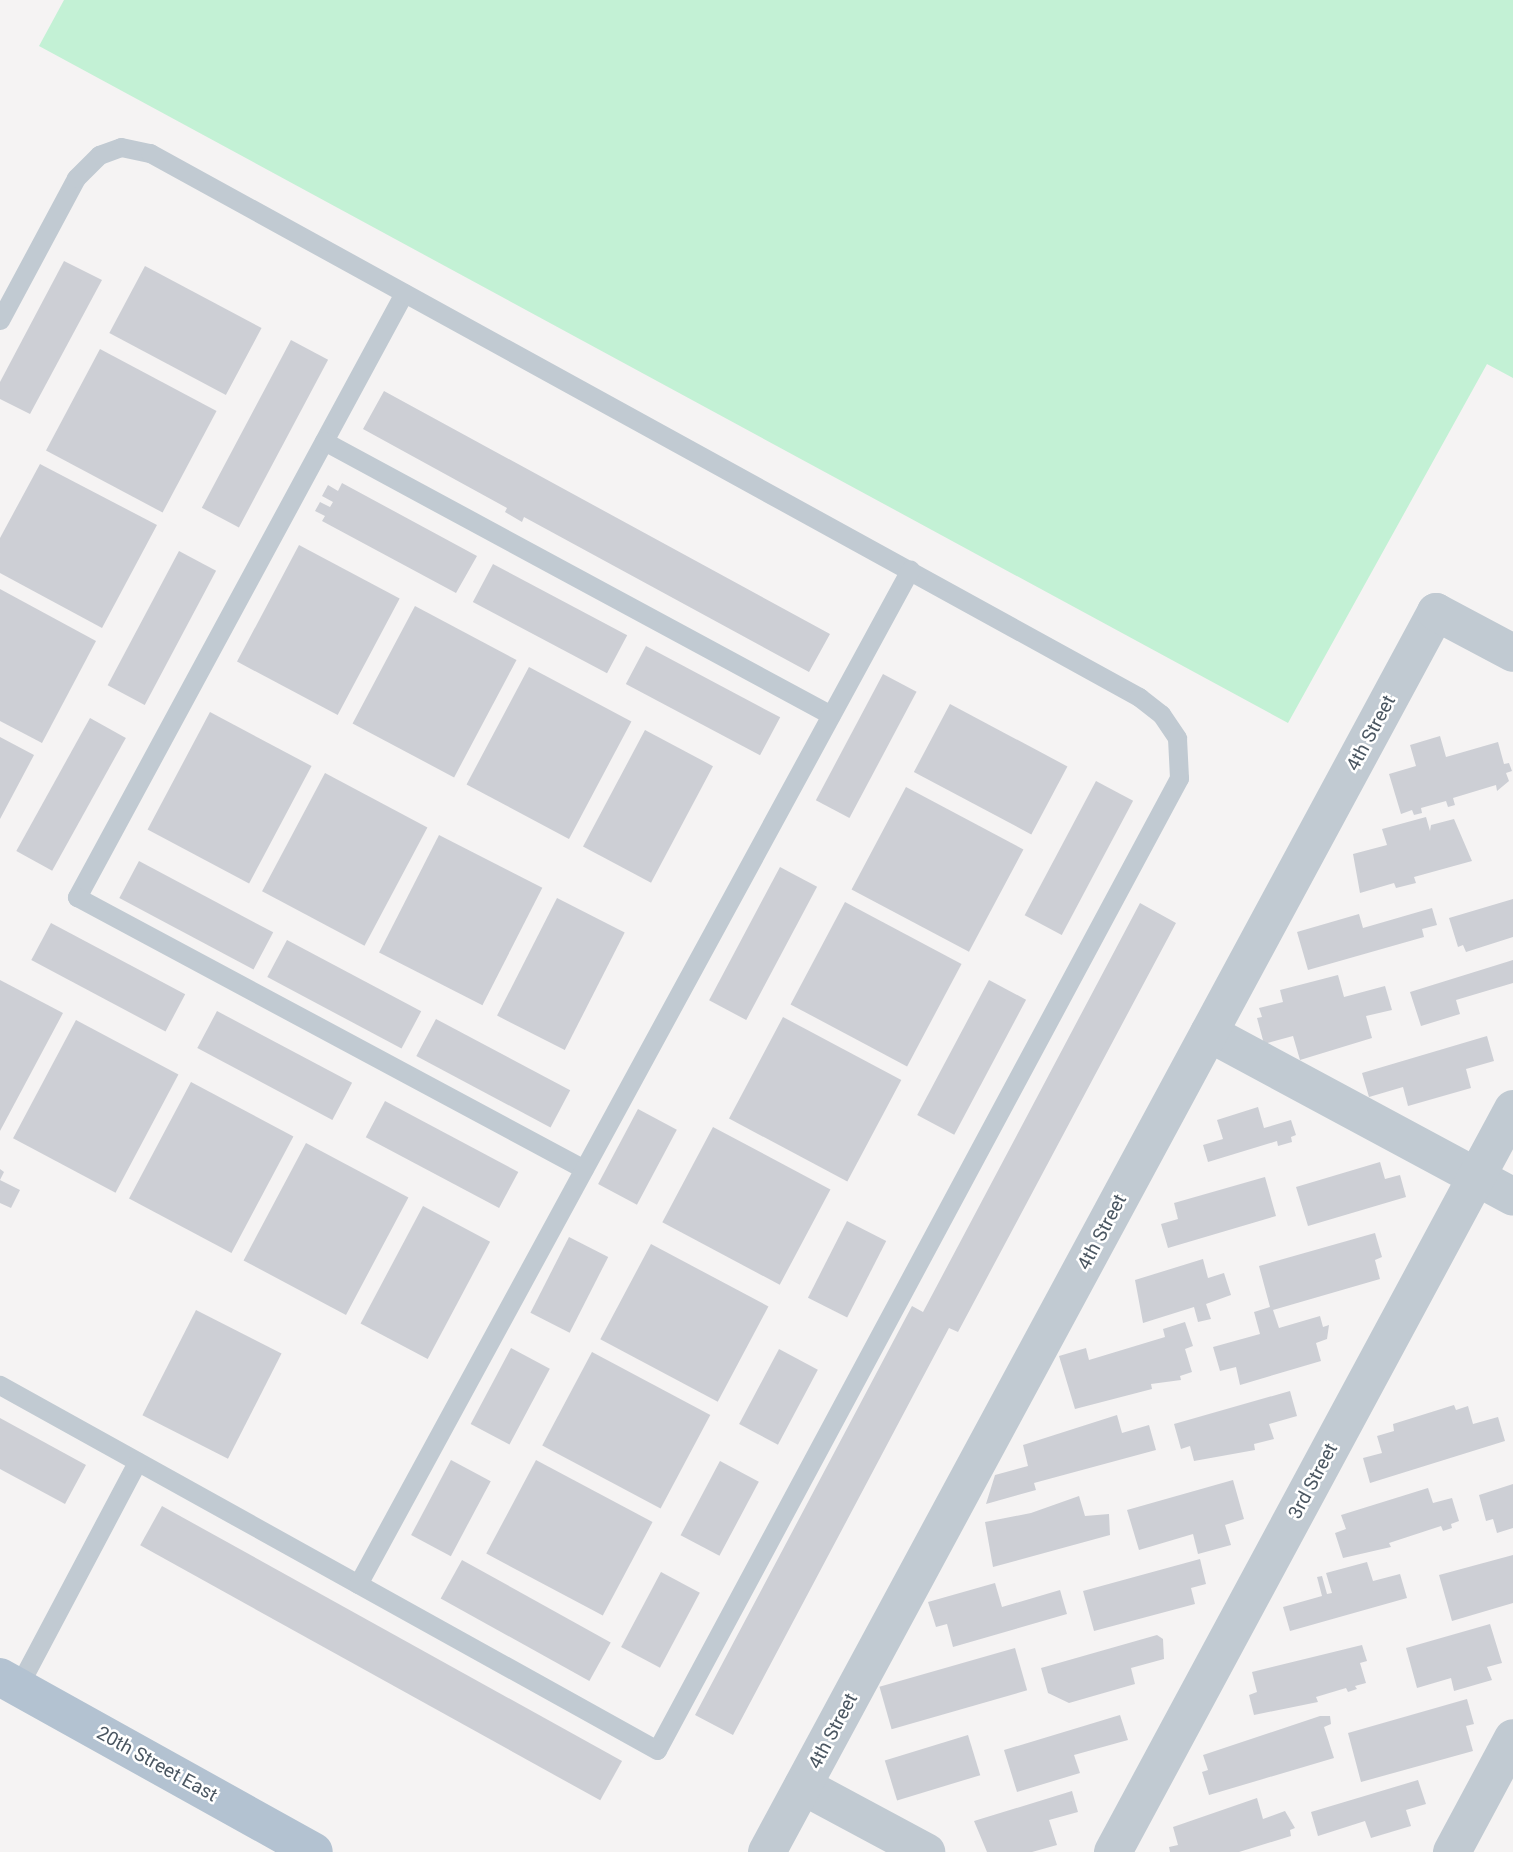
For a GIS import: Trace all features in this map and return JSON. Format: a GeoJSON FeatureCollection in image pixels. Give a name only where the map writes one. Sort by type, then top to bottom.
{"type":"FeatureCollection","features":[{"type":"Feature","properties":{"kind":"main road","name":"20th Street East"},"geometry":{"type":"LineString","coordinates":[[9,1682],[314,1852]]}},
{"type":"Feature","properties":{"kind":"street","name":"4th Street"},"geometry":{"type":"LineString","coordinates":[[767,1852],[1436,611],[1513,653]]}},
{"type":"Feature","properties":{"kind":"street"},"geometry":{"type":"LineString","coordinates":[[1209,1033],[1513,1197]]}},
{"type":"Feature","properties":{"kind":"street","name":"3rd Street"},"geometry":{"type":"LineString","coordinates":[[1112,1852],[1513,1109]]}},
{"type":"Feature","properties":{"kind":"street"},"geometry":{"type":"LineString","coordinates":[[1452,1852],[1513,1738]]}},
{"type":"Feature","properties":{"kind":"street"},"geometry":{"type":"LineString","coordinates":[[803,1786],[926,1852]]}},
{"type":"Feature","properties":{"kind":"lane"},"geometry":{"type":"LineString","coordinates":[[0,320],[76,178],[99,155],[121,147],[150,153],[1139,697],[1161,714],[1177,738],[1179,778],[1163,816],[657,1750],[0,1385]]}},
{"type":"Feature","properties":{"kind":"lane"},"geometry":{"type":"LineString","coordinates":[[404,293],[77,897],[584,1169]]}},
{"type":"Feature","properties":{"kind":"lane"},"geometry":{"type":"LineString","coordinates":[[324,441],[831,715]]}},
{"type":"Feature","properties":{"kind":"lane"},"geometry":{"type":"LineString","coordinates":[[358,1584],[910,570]]}},
{"type":"Feature","properties":{"kind":"lane"},"geometry":{"type":"LineString","coordinates":[[9,1682],[137,1462]]}},
{"type":"Feature","properties":{"kind":"green space"},"geometry":{"type":"Polygon","coordinates":[[[64,0],[1513,0],[1513,378],[1487,364],[1288,723],[39,46],[64,0]]]}},
{"type":"Feature","properties":{"kind":"building"},"geometry":{"type":"Polygon","coordinates":[[[64,261],[102,280],[30,414],[0,399],[0,382],[64,261]]]}},
{"type":"Feature","properties":{"kind":"building"},"geometry":{"type":"Polygon","coordinates":[[[145,266],[262,328],[226,395],[109,333],[145,266]]]}},
{"type":"Feature","properties":{"kind":"building"},"geometry":{"type":"Polygon","coordinates":[[[291,340],[328,360],[239,527],[202,508],[291,340]]]}},
{"type":"Feature","properties":{"kind":"building"},"geometry":{"type":"Polygon","coordinates":[[[100,349],[217,411],[163,513],[46,451],[100,349]]]}},
{"type":"Feature","properties":{"kind":"building"},"geometry":{"type":"Polygon","coordinates":[[[384,391],[830,634],[809,672],[524,517],[522,522],[505,512],[507,508],[363,429],[384,391]]]}},
{"type":"Feature","properties":{"kind":"building"},"geometry":{"type":"Polygon","coordinates":[[[40,464],[157,525],[102,628],[0,573],[0,538],[40,464]]]}},
{"type":"Feature","properties":{"kind":"building"},"geometry":{"type":"Polygon","coordinates":[[[342,483],[477,556],[456,593],[322,521],[325,516],[315,511],[320,502],[330,507],[333,502],[322,496],[328,485],[338,491],[342,483]]]}},
{"type":"Feature","properties":{"kind":"building"},"geometry":{"type":"Polygon","coordinates":[[[299,545],[400,599],[338,715],[237,662],[299,545]]]}},
{"type":"Feature","properties":{"kind":"building"},"geometry":{"type":"Polygon","coordinates":[[[179,551],[216,571],[145,705],[108,685],[179,551]]]}},
{"type":"Feature","properties":{"kind":"building"},"geometry":{"type":"Polygon","coordinates":[[[493,564],[627,635],[607,673],[473,602],[493,564]]]}},
{"type":"Feature","properties":{"kind":"building"},"geometry":{"type":"Polygon","coordinates":[[[0,589],[96,641],[42,743],[0,721],[0,589]]]}},
{"type":"Feature","properties":{"kind":"building"},"geometry":{"type":"Polygon","coordinates":[[[415,606],[517,660],[454,777],[353,723],[415,606]]]}},
{"type":"Feature","properties":{"kind":"building"},"geometry":{"type":"Polygon","coordinates":[[[646,646],[780,717],[760,755],[626,684],[646,646]]]}},
{"type":"Feature","properties":{"kind":"building"},"geometry":{"type":"Polygon","coordinates":[[[529,667],[631,721],[569,839],[467,784],[529,667]]]}},
{"type":"Feature","properties":{"kind":"building"},"geometry":{"type":"Polygon","coordinates":[[[883,674],[917,692],[849,818],[816,800],[883,674]]]}},
{"type":"Feature","properties":{"kind":"building"},"geometry":{"type":"Polygon","coordinates":[[[950,704],[1067,766],[1031,834],[914,772],[950,704]]]}},
{"type":"Feature","properties":{"kind":"building"},"geometry":{"type":"Polygon","coordinates":[[[210,712],[312,766],[249,883],[148,829],[210,712]]]}},
{"type":"Feature","properties":{"kind":"building"},"geometry":{"type":"Polygon","coordinates":[[[90,718],[126,738],[52,871],[16,851],[90,718]]]}},
{"type":"Feature","properties":{"kind":"building"},"geometry":{"type":"Polygon","coordinates":[[[645,730],[713,766],[651,883],[583,847],[645,730]]]}},
{"type":"Feature","properties":{"kind":"building"},"geometry":{"type":"Polygon","coordinates":[[[1440,736],[1446,757],[1498,742],[1504,764],[1509,763],[1512,771],[1506,773],[1509,781],[1497,791],[1496,785],[1453,798],[1455,805],[1448,807],[1446,801],[1421,808],[1422,813],[1414,815],[1412,810],[1401,814],[1389,774],[1416,766],[1410,745],[1440,736]]]}},
{"type":"Feature","properties":{"kind":"building"},"geometry":{"type":"Polygon","coordinates":[[[0,737],[34,755],[0,819],[0,737]]]}},
{"type":"Feature","properties":{"kind":"building"},"geometry":{"type":"Polygon","coordinates":[[[325,773],[427,827],[365,946],[262,891],[325,773]]]}},
{"type":"Feature","properties":{"kind":"building"},"geometry":{"type":"Polygon","coordinates":[[[1096,781],[1133,801],[1062,935],[1025,915],[1096,781]]]}},
{"type":"Feature","properties":{"kind":"building"},"geometry":{"type":"Polygon","coordinates":[[[906,787],[1023,849],[969,952],[852,889],[906,787]]]}},
{"type":"Feature","properties":{"kind":"building"},"geometry":{"type":"Polygon","coordinates":[[[1426,817],[1430,831],[1431,825],[1454,819],[1472,861],[1414,877],[1416,883],[1396,888],[1394,883],[1360,893],[1353,854],[1387,845],[1382,829],[1426,817]]]}},
{"type":"Feature","properties":{"kind":"building"},"geometry":{"type":"Polygon","coordinates":[[[439,835],[542,888],[482,1005],[379,953],[439,835]]]}},
{"type":"Feature","properties":{"kind":"building"},"geometry":{"type":"Polygon","coordinates":[[[139,861],[273,932],[253,969],[119,898],[139,861]]]}},
{"type":"Feature","properties":{"kind":"building"},"geometry":{"type":"Polygon","coordinates":[[[780,867],[817,887],[746,1020],[709,1000],[780,867]]]}},
{"type":"Feature","properties":{"kind":"building"},"geometry":{"type":"Polygon","coordinates":[[[557,898],[625,933],[565,1050],[497,1016],[557,898]]]}},
{"type":"Feature","properties":{"kind":"building"},"geometry":{"type":"Polygon","coordinates":[[[1513,899],[1513,937],[1466,952],[1463,945],[1458,947],[1449,918],[1513,899]]]}},
{"type":"Feature","properties":{"kind":"building"},"geometry":{"type":"Polygon","coordinates":[[[845,902],[962,964],[907,1066],[791,1004],[845,902]]]}},
{"type":"Feature","properties":{"kind":"building"},"geometry":{"type":"Polygon","coordinates":[[[1140,903],[1176,923],[958,1332],[949,1328],[733,1735],[695,1715],[912,1306],[923,1312],[1140,903]]]}},
{"type":"Feature","properties":{"kind":"building"},"geometry":{"type":"Polygon","coordinates":[[[1432,908],[1437,925],[1422,929],[1424,937],[1308,970],[1297,932],[1359,914],[1363,928],[1432,908]]]}},
{"type":"Feature","properties":{"kind":"building"},"geometry":{"type":"Polygon","coordinates":[[[51,923],[185,994],[165,1031],[31,960],[51,923]]]}},
{"type":"Feature","properties":{"kind":"building"},"geometry":{"type":"Polygon","coordinates":[[[287,940],[421,1011],[401,1048],[267,977],[287,940]]]}},
{"type":"Feature","properties":{"kind":"building"},"geometry":{"type":"Polygon","coordinates":[[[1513,960],[1513,983],[1456,1000],[1460,1014],[1421,1026],[1410,992],[1513,960]]]}},
{"type":"Feature","properties":{"kind":"building"},"geometry":{"type":"Polygon","coordinates":[[[1338,975],[1344,997],[1385,986],[1392,1010],[1366,1016],[1372,1038],[1300,1060],[1293,1036],[1264,1044],[1257,1018],[1262,1017],[1259,1008],[1283,1002],[1280,990],[1338,975]]]}},
{"type":"Feature","properties":{"kind":"building"},"geometry":{"type":"Polygon","coordinates":[[[0,980],[63,1013],[0,1131],[0,980]]]}},
{"type":"Feature","properties":{"kind":"building"},"geometry":{"type":"Polygon","coordinates":[[[989,980],[1026,1000],[954,1135],[917,1115],[989,980]]]}},
{"type":"Feature","properties":{"kind":"building"},"geometry":{"type":"Polygon","coordinates":[[[217,1011],[352,1083],[332,1120],[197,1048],[217,1011]]]}},
{"type":"Feature","properties":{"kind":"building"},"geometry":{"type":"Polygon","coordinates":[[[783,1017],[901,1080],[847,1181],[729,1119],[783,1017]]]}},
{"type":"Feature","properties":{"kind":"building"},"geometry":{"type":"Polygon","coordinates":[[[436,1019],[570,1090],[550,1127],[416,1056],[436,1019]]]}},
{"type":"Feature","properties":{"kind":"building"},"geometry":{"type":"Polygon","coordinates":[[[76,1020],[178,1074],[116,1193],[13,1138],[76,1020]]]}},
{"type":"Feature","properties":{"kind":"building"},"geometry":{"type":"Polygon","coordinates":[[[1487,1036],[1494,1061],[1466,1069],[1471,1088],[1408,1106],[1403,1087],[1369,1097],[1362,1073],[1487,1036]]]}},
{"type":"Feature","properties":{"kind":"building"},"geometry":{"type":"Polygon","coordinates":[[[191,1082],[293,1136],[231,1253],[129,1199],[191,1082]]]}},
{"type":"Feature","properties":{"kind":"building"},"geometry":{"type":"Polygon","coordinates":[[[385,1101],[518,1172],[499,1208],[366,1137],[385,1101]]]}},
{"type":"Feature","properties":{"kind":"building"},"geometry":{"type":"Polygon","coordinates":[[[1258,1107],[1264,1128],[1291,1120],[1296,1135],[1291,1137],[1292,1142],[1278,1146],[1277,1141],[1208,1162],[1203,1145],[1223,1139],[1217,1120],[1258,1107]]]}},
{"type":"Feature","properties":{"kind":"building"},"geometry":{"type":"Polygon","coordinates":[[[638,1109],[677,1130],[637,1205],[598,1184],[638,1109]]]}},
{"type":"Feature","properties":{"kind":"building"},"geometry":{"type":"Polygon","coordinates":[[[713,1127],[830,1189],[780,1285],[662,1222],[713,1127]]]}},
{"type":"Feature","properties":{"kind":"building"},"geometry":{"type":"Polygon","coordinates":[[[306,1143],[408,1197],[346,1315],[244,1260],[306,1143]]]}},
{"type":"Feature","properties":{"kind":"building"},"geometry":{"type":"Polygon","coordinates":[[[1380,1162],[1385,1179],[1400,1175],[1406,1197],[1308,1226],[1296,1187],[1380,1162]]]}},
{"type":"Feature","properties":{"kind":"building"},"geometry":{"type":"Polygon","coordinates":[[[1265,1177],[1276,1216],[1168,1248],[1161,1224],[1178,1219],[1174,1203],[1265,1177]]]}},
{"type":"Feature","properties":{"kind":"building"},"geometry":{"type":"Polygon","coordinates":[[[0,1180],[20,1190],[11,1208],[0,1203],[0,1180]]]}},
{"type":"Feature","properties":{"kind":"building"},"geometry":{"type":"Polygon","coordinates":[[[423,1206],[490,1242],[428,1359],[361,1323],[423,1206]]]}},
{"type":"Feature","properties":{"kind":"building"},"geometry":{"type":"Polygon","coordinates":[[[847,1221],[886,1241],[847,1318],[808,1298],[847,1221]]]}},
{"type":"Feature","properties":{"kind":"building"},"geometry":{"type":"Polygon","coordinates":[[[1375,1233],[1382,1257],[1375,1260],[1380,1279],[1273,1310],[1279,1328],[1320,1316],[1323,1327],[1329,1325],[1327,1339],[1316,1343],[1321,1361],[1240,1385],[1236,1367],[1220,1371],[1213,1347],[1260,1334],[1254,1312],[1270,1307],[1259,1266],[1375,1233]]]}},
{"type":"Feature","properties":{"kind":"building"},"geometry":{"type":"Polygon","coordinates":[[[569,1237],[608,1257],[570,1333],[530,1313],[569,1237]]]}},
{"type":"Feature","properties":{"kind":"building"},"geometry":{"type":"Polygon","coordinates":[[[651,1244],[768,1306],[718,1402],[600,1339],[651,1244]]]}},
{"type":"Feature","properties":{"kind":"building"},"geometry":{"type":"Polygon","coordinates":[[[1203,1259],[1208,1278],[1224,1273],[1231,1295],[1206,1304],[1211,1319],[1198,1322],[1194,1307],[1143,1323],[1135,1280],[1203,1259]]]}},
{"type":"Feature","properties":{"kind":"building"},"geometry":{"type":"Polygon","coordinates":[[[196,1310],[282,1354],[228,1459],[142,1415],[196,1310]]]}},
{"type":"Feature","properties":{"kind":"building"},"geometry":{"type":"Polygon","coordinates":[[[1185,1322],[1193,1346],[1185,1349],[1192,1372],[1180,1376],[1181,1380],[1151,1384],[1152,1389],[1075,1409],[1059,1356],[1086,1348],[1089,1360],[1165,1337],[1163,1329],[1185,1322]]]}},
{"type":"Feature","properties":{"kind":"building"},"geometry":{"type":"Polygon","coordinates":[[[511,1348],[550,1369],[509,1445],[471,1424],[511,1348]]]}},
{"type":"Feature","properties":{"kind":"building"},"geometry":{"type":"Polygon","coordinates":[[[779,1349],[818,1370],[778,1445],[739,1424],[779,1349]]]}},
{"type":"Feature","properties":{"kind":"building"},"geometry":{"type":"Polygon","coordinates":[[[592,1352],[710,1415],[661,1509],[542,1446],[592,1352]]]}},
{"type":"Feature","properties":{"kind":"building"},"geometry":{"type":"Polygon","coordinates":[[[1290,1391],[1297,1416],[1269,1424],[1274,1439],[1254,1444],[1255,1450],[1194,1461],[1190,1446],[1181,1449],[1174,1424],[1290,1391]]]}},
{"type":"Feature","properties":{"kind":"building"},"geometry":{"type":"Polygon","coordinates":[[[1454,1405],[1456,1410],[1468,1406],[1473,1424],[1498,1417],[1505,1441],[1370,1483],[1363,1458],[1382,1453],[1377,1436],[1394,1431],[1393,1424],[1454,1405]]]}},
{"type":"Feature","properties":{"kind":"building"},"geometry":{"type":"Polygon","coordinates":[[[1117,1415],[1122,1433],[1149,1425],[1156,1450],[1034,1483],[1036,1490],[986,1504],[995,1475],[1028,1466],[1023,1445],[1117,1415]]]}},
{"type":"Feature","properties":{"kind":"building"},"geometry":{"type":"Polygon","coordinates":[[[0,1418],[86,1465],[65,1504],[0,1469],[0,1418]]]}},
{"type":"Feature","properties":{"kind":"building"},"geometry":{"type":"Polygon","coordinates":[[[451,1460],[491,1481],[451,1556],[411,1535],[451,1460]]]}},
{"type":"Feature","properties":{"kind":"building"},"geometry":{"type":"Polygon","coordinates":[[[536,1460],[653,1522],[603,1616],[486,1554],[536,1460]]]}},
{"type":"Feature","properties":{"kind":"building"},"geometry":{"type":"Polygon","coordinates":[[[720,1461],[759,1482],[719,1556],[681,1535],[720,1461]]]}},
{"type":"Feature","properties":{"kind":"building"},"geometry":{"type":"Polygon","coordinates":[[[1233,1480],[1244,1519],[1225,1525],[1231,1545],[1198,1554],[1193,1534],[1139,1550],[1127,1510],[1233,1480]]]}},
{"type":"Feature","properties":{"kind":"building"},"geometry":{"type":"Polygon","coordinates":[[[1513,1484],[1513,1528],[1497,1533],[1493,1519],[1486,1521],[1479,1495],[1513,1484]]]}},
{"type":"Feature","properties":{"kind":"building"},"geometry":{"type":"Polygon","coordinates":[[[1428,1488],[1433,1503],[1452,1498],[1459,1521],[1451,1524],[1452,1528],[1443,1531],[1441,1526],[1389,1543],[1391,1547],[1343,1558],[1335,1533],[1346,1529],[1341,1515],[1428,1488]]]}},
{"type":"Feature","properties":{"kind":"building"},"geometry":{"type":"Polygon","coordinates":[[[1079,1496],[1085,1516],[1109,1514],[1110,1535],[993,1567],[985,1522],[1031,1513],[1079,1496]]]}},
{"type":"Feature","properties":{"kind":"building"},"geometry":{"type":"Polygon","coordinates":[[[162,1506],[622,1761],[600,1800],[140,1545],[162,1506]]]}},
{"type":"Feature","properties":{"kind":"building"},"geometry":{"type":"Polygon","coordinates":[[[1513,1555],[1513,1603],[1452,1621],[1439,1575],[1513,1555]]]}},
{"type":"Feature","properties":{"kind":"building"},"geometry":{"type":"Polygon","coordinates":[[[1200,1559],[1206,1584],[1191,1588],[1195,1604],[1094,1631],[1083,1591],[1200,1559]]]}},
{"type":"Feature","properties":{"kind":"building"},"geometry":{"type":"Polygon","coordinates":[[[462,1560],[611,1642],[589,1681],[441,1598],[462,1560]]]}},
{"type":"Feature","properties":{"kind":"building"},"geometry":{"type":"Polygon","coordinates":[[[1367,1562],[1373,1581],[1400,1574],[1407,1598],[1290,1631],[1283,1607],[1322,1596],[1317,1577],[1322,1576],[1327,1594],[1332,1593],[1326,1573],[1367,1562]]]}},
{"type":"Feature","properties":{"kind":"building"},"geometry":{"type":"Polygon","coordinates":[[[661,1572],[700,1593],[660,1668],[621,1647],[661,1572]]]}},
{"type":"Feature","properties":{"kind":"building"},"geometry":{"type":"Polygon","coordinates":[[[995,1583],[1002,1607],[1060,1590],[1067,1614],[953,1647],[947,1624],[936,1627],[928,1602],[995,1583]]]}},
{"type":"Feature","properties":{"kind":"building"},"geometry":{"type":"Polygon","coordinates":[[[1490,1624],[1502,1663],[1487,1667],[1492,1680],[1454,1691],[1451,1678],[1417,1688],[1406,1648],[1490,1624]]]}},
{"type":"Feature","properties":{"kind":"building"},"geometry":{"type":"Polygon","coordinates":[[[1157,1635],[1163,1639],[1164,1659],[1131,1668],[1135,1684],[1069,1703],[1048,1693],[1041,1668],[1157,1635]]]}},
{"type":"Feature","properties":{"kind":"building"},"geometry":{"type":"Polygon","coordinates":[[[1362,1645],[1367,1661],[1360,1663],[1366,1683],[1355,1686],[1357,1689],[1348,1692],[1346,1688],[1316,1697],[1318,1702],[1254,1715],[1249,1695],[1257,1692],[1252,1672],[1362,1645]]]}},
{"type":"Feature","properties":{"kind":"building"},"geometry":{"type":"Polygon","coordinates":[[[1015,1648],[1027,1690],[892,1729],[879,1687],[1015,1648]]]}},
{"type":"Feature","properties":{"kind":"building"},"geometry":{"type":"Polygon","coordinates":[[[1467,1699],[1474,1724],[1466,1726],[1473,1751],[1361,1782],[1348,1733],[1467,1699]]]}},
{"type":"Feature","properties":{"kind":"building"},"geometry":{"type":"Polygon","coordinates":[[[1120,1715],[1128,1740],[1074,1755],[1080,1773],[1017,1792],[1004,1750],[1120,1715]]]}},
{"type":"Feature","properties":{"kind":"building"},"geometry":{"type":"Polygon","coordinates":[[[1320,1716],[1330,1716],[1331,1724],[1324,1727],[1334,1758],[1209,1795],[1202,1772],[1208,1770],[1203,1755],[1320,1716]]]}},
{"type":"Feature","properties":{"kind":"building"},"geometry":{"type":"Polygon","coordinates":[[[968,1735],[980,1775],[897,1801],[885,1760],[968,1735]]]}},
{"type":"Feature","properties":{"kind":"building"},"geometry":{"type":"Polygon","coordinates":[[[1418,1780],[1426,1804],[1406,1810],[1411,1826],[1371,1838],[1365,1821],[1318,1836],[1311,1812],[1418,1780]]]}},
{"type":"Feature","properties":{"kind":"building"},"geometry":{"type":"Polygon","coordinates":[[[1072,1791],[1078,1812],[1049,1820],[1057,1845],[1032,1852],[987,1852],[974,1821],[1072,1791]]]}},
{"type":"Feature","properties":{"kind":"building"},"geometry":{"type":"Polygon","coordinates":[[[1257,1798],[1263,1819],[1285,1811],[1295,1828],[1290,1830],[1291,1836],[1239,1852],[1170,1852],[1169,1847],[1178,1845],[1173,1827],[1257,1798]]]}}]}
